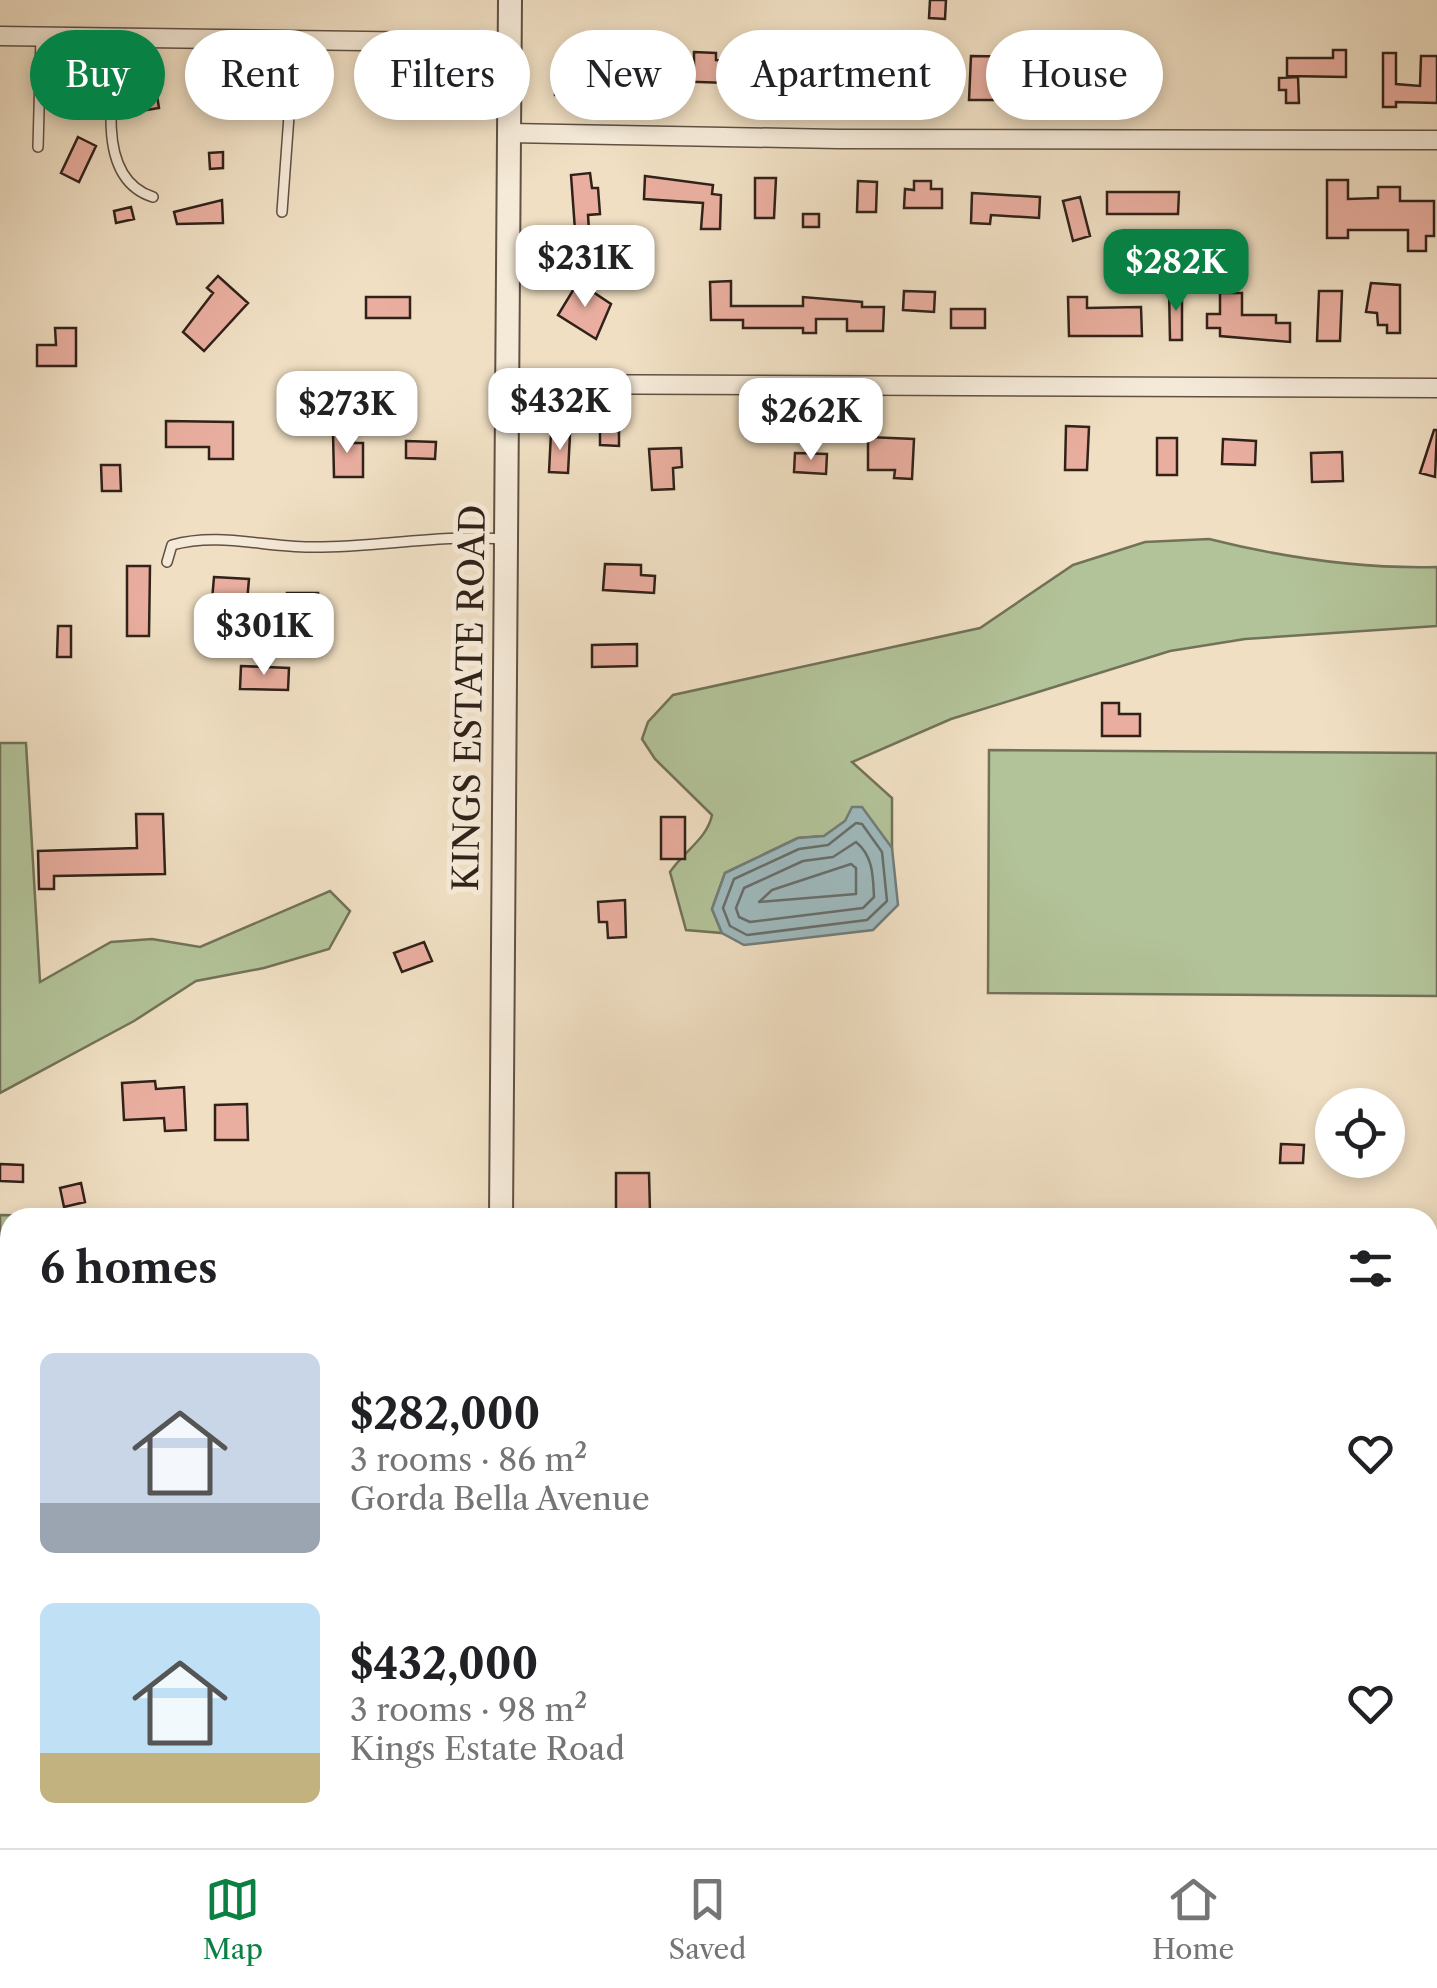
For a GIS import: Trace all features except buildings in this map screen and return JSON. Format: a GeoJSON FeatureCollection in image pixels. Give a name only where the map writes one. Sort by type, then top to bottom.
{"type":"FeatureCollection","features":[{"type":"Feature","properties":{"kind":"street","name":"KINGS ESTATE ROAD"},"geometry":{"type":"LineString","coordinates":[[510,0],[510,30]]}},
{"type":"Feature","properties":{"kind":"street"},"geometry":{"type":"LineString","coordinates":[[0,36],[30,36]]}},
{"type":"Feature","properties":{"kind":"street","name":"KINGS ESTATE ROAD"},"geometry":{"type":"LineString","coordinates":[[501,1208],[509,120]]}},
{"type":"Feature","properties":{"kind":"street"},"geometry":{"type":"LineString","coordinates":[[509,133],[838,139],[1437,140]]}},
{"type":"Feature","properties":{"kind":"street"},"geometry":{"type":"LineString","coordinates":[[507,384],[1437,388]]}},
{"type":"Feature","properties":{"kind":"lane"},"geometry":{"type":"LineString","coordinates":[[38,146],[39,120]]}},
{"type":"Feature","properties":{"kind":"lane"},"geometry":{"type":"LineString","coordinates":[[113,120],[114,148],[124,176],[142,194],[153,197]]}},
{"type":"Feature","properties":{"kind":"lane"},"geometry":{"type":"LineString","coordinates":[[282,212],[289,120]]}},
{"type":"Feature","properties":{"kind":"lane"},"geometry":{"type":"LineString","coordinates":[[167,562],[172,545],[201,537],[307,548],[466,536],[506,539]]}},
{"type":"Feature","properties":{"kind":"green space"},"geometry":{"type":"Polygon","coordinates":[[[1209,539],[1322,561],[1437,567],[1437,626],[1245,639],[1170,651],[951,719],[852,762],[892,798],[892,848],[878,831],[845,821],[824,836],[798,838],[725,873],[712,909],[722,933],[686,930],[670,872],[700,838],[712,815],[655,759],[642,739],[648,722],[673,695],[980,628],[1073,565],[1145,542],[1209,539]]]}},
{"type":"Feature","properties":{"kind":"green space"},"geometry":{"type":"Polygon","coordinates":[[[0,743],[26,743],[40,982],[111,942],[152,939],[200,947],[330,891],[350,911],[329,949],[264,968],[196,981],[134,1021],[0,1093],[0,743]]]}},
{"type":"Feature","properties":{"kind":"green space"},"geometry":{"type":"Polygon","coordinates":[[[989,750],[1437,753],[1437,996],[988,993],[989,750]]]}},
{"type":"Feature","properties":{"kind":"water"},"geometry":{"type":"Polygon","coordinates":[[[852,807],[862,807],[892,848],[898,905],[873,930],[744,945],[722,933],[712,909],[725,873],[798,838],[824,836],[845,821],[852,807]]]}}]}
